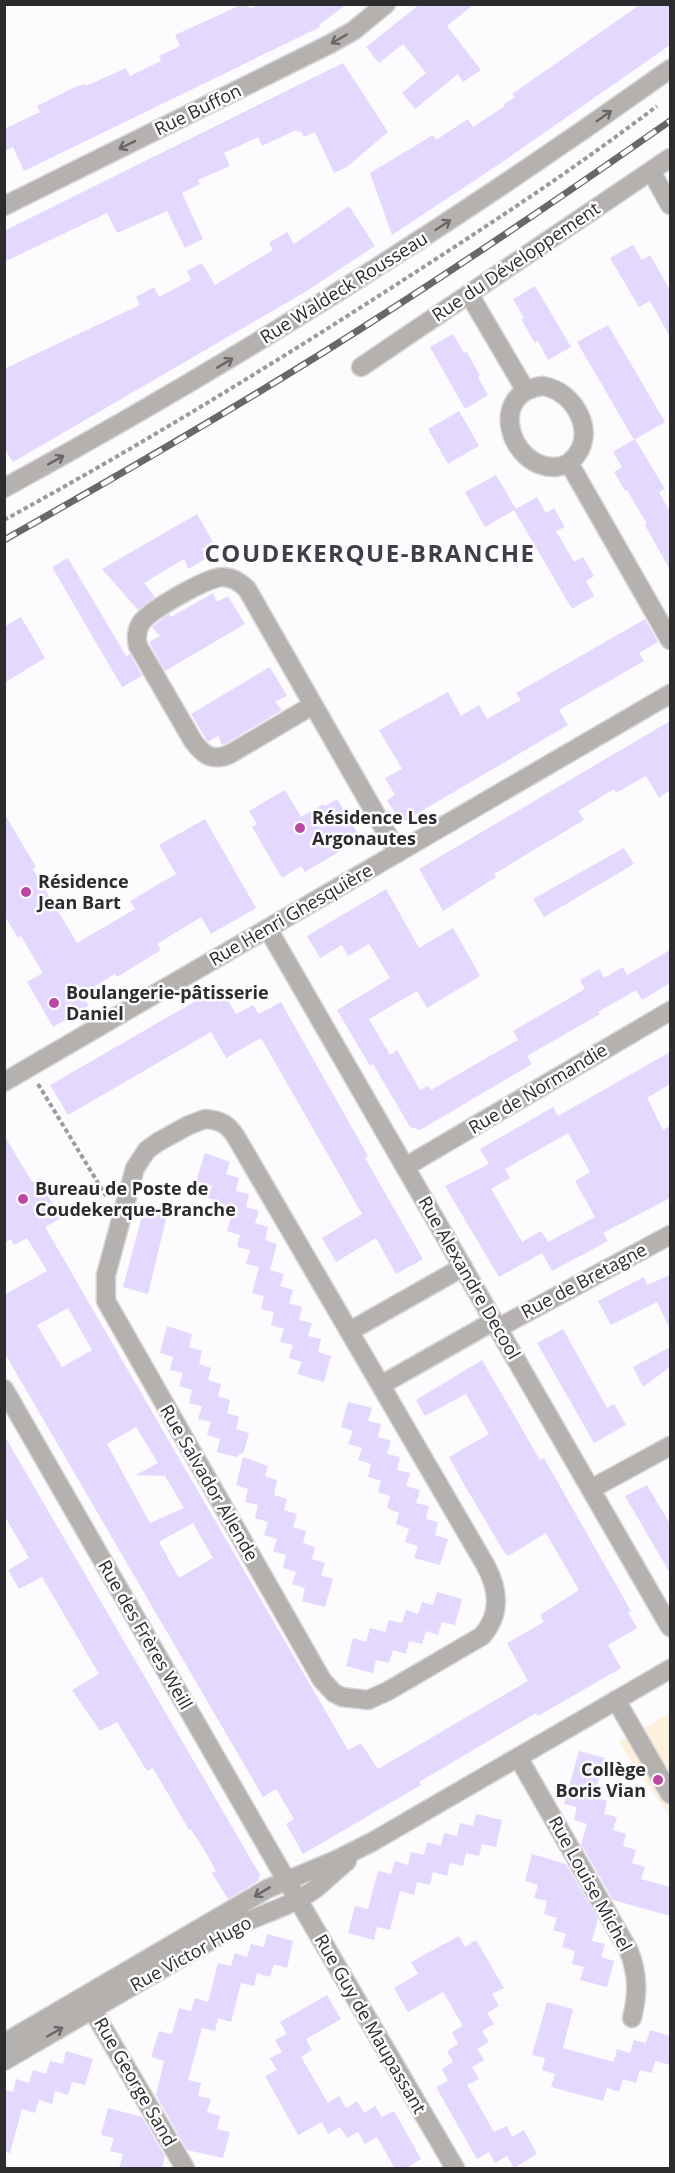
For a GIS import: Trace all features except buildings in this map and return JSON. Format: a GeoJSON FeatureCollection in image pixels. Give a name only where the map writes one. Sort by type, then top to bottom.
{"type":"FeatureCollection","features":[{"type":"Feature","properties":{"kind":"street","name":"Rue Buffon"},"geometry":{"type":"LineString","coordinates":[[4,206],[330,44],[353,31],[386,4]]}},
{"type":"Feature","properties":{"kind":"street","name":"Rue Waldeck Rousseau"},"geometry":{"type":"LineString","coordinates":[[4,488],[146,409],[326,301],[506,183],[670,69]]}},
{"type":"Feature","properties":{"kind":"street","name":"Rue du Développement"},"geometry":{"type":"LineString","coordinates":[[361,367],[670,158]]}},
{"type":"Feature","properties":{"kind":"street"},"geometry":{"type":"LineString","coordinates":[[651,171],[670,205]]}},
{"type":"Feature","properties":{"kind":"street"},"geometry":{"type":"LineString","coordinates":[[469,294],[526,391]]}},
{"type":"Feature","properties":{"kind":"street"},"geometry":{"type":"LineString","coordinates":[[543,386],[556,390],[568,397],[576,409],[584,437],[580,450],[569,463],[556,466],[542,465],[525,454],[516,441],[510,428],[510,414],[515,401],[526,391],[543,386]]}},
{"type":"Feature","properties":{"kind":"street"},"geometry":{"type":"LineString","coordinates":[[569,463],[670,640]]}},
{"type":"Feature","properties":{"kind":"street"},"geometry":{"type":"LineString","coordinates":[[313,705],[230,754],[214,758],[204,755],[193,741],[138,646],[139,626],[150,614],[203,582],[222,577],[233,579],[247,589],[398,853]]}},
{"type":"Feature","properties":{"kind":"street","name":"Rue Henri Ghesquière"},"geometry":{"type":"LineString","coordinates":[[4,1082],[670,694]]}},
{"type":"Feature","properties":{"kind":"street","name":"Rue Alexandre Decool"},"geometry":{"type":"LineString","coordinates":[[268,928],[670,1627]]}},
{"type":"Feature","properties":{"kind":"street","name":"Rue de Normandie"},"geometry":{"type":"LineString","coordinates":[[405,1167],[670,1011]]}},
{"type":"Feature","properties":{"kind":"street","name":"Rue Salvador Allende"},"geometry":{"type":"LineString","coordinates":[[205,1119],[220,1122],[232,1130],[350,1331],[486,1566],[496,1590],[497,1604],[492,1623],[482,1636],[388,1692],[368,1700],[342,1697],[334,1693],[322,1680],[108,1308],[105,1282],[120,1219],[135,1168],[147,1150],[197,1121],[205,1119]]}},
{"type":"Feature","properties":{"kind":"street","name":"Rue de Bretagne"},"geometry":{"type":"LineString","coordinates":[[496,1324],[670,1235]]}},
{"type":"Feature","properties":{"kind":"street"},"geometry":{"type":"LineString","coordinates":[[350,1331],[463,1267]]}},
{"type":"Feature","properties":{"kind":"street"},"geometry":{"type":"LineString","coordinates":[[381,1385],[496,1324]]}},
{"type":"Feature","properties":{"kind":"street","name":"Rue des Frères Weill"},"geometry":{"type":"LineString","coordinates":[[4,1389],[286,1880]]}},
{"type":"Feature","properties":{"kind":"street"},"geometry":{"type":"LineString","coordinates":[[591,1489],[670,1446]]}},
{"type":"Feature","properties":{"kind":"street","name":"Rue Victor Hugo"},"geometry":{"type":"LineString","coordinates":[[4,2061],[267,1888],[336,1860],[372,1842],[670,1669]]}},
{"type":"Feature","properties":{"kind":"street"},"geometry":{"type":"LineString","coordinates":[[616,1700],[670,1794]]}},
{"type":"Feature","properties":{"kind":"street","name":"Rue Louise Michel"},"geometry":{"type":"LineString","coordinates":[[518,1757],[629,1951],[637,1982],[632,2019]]}},
{"type":"Feature","properties":{"kind":"street","name":"Rue Victor Hugo"},"geometry":{"type":"LineString","coordinates":[[4,2043],[89,2003],[234,1927],[273,1912],[298,1899],[315,1889],[372,1842]]}},
{"type":"Feature","properties":{"kind":"street","name":"Rue Guy de Maupassant"},"geometry":{"type":"LineString","coordinates":[[286,1880],[455,2169]]}},
{"type":"Feature","properties":{"kind":"street","name":"Rue George Sand"},"geometry":{"type":"LineString","coordinates":[[89,2003],[185,2169]]}},
{"type":"Feature","properties":{"kind":"path"},"geometry":{"type":"LineString","coordinates":[[28,1068],[120,1219]]}},
{"type":"Feature","properties":{"kind":"shaded area","name":"Collège Boris Vian"},"geometry":{"type":"Polygon","coordinates":[[[670,1713],[670,1817],[619,1742],[670,1713]]]}},
{"type":"Feature","properties":{"kind":"railway"},"geometry":{"type":"LineString","coordinates":[[4,540],[192,432],[330,348],[561,197],[670,121]]}},
{"type":"Feature","properties":{"kind":"place","name":"Résidence Les Argonautes"},"geometry":{"type":"Point","coordinates":[300,828]}},
{"type":"Feature","properties":{"kind":"place","name":"Résidence Jean Bart"},"geometry":{"type":"Point","coordinates":[26,892]}},
{"type":"Feature","properties":{"kind":"place","name":"Boulangerie-pâtisserie Daniel"},"geometry":{"type":"Point","coordinates":[54,1003]}},
{"type":"Feature","properties":{"kind":"place","name":"Bureau de Poste de Coudekerque-Branche"},"geometry":{"type":"Point","coordinates":[23,1199]}},
{"type":"Feature","properties":{"kind":"place","name":"Collège Boris Vian"},"geometry":{"type":"Point","coordinates":[658,1780]}},
{"type":"Feature","properties":{"kind":"district","name":"COUDEKERQUE-BRANCHE"},"geometry":{"type":"Point","coordinates":[370,554]}}]}
